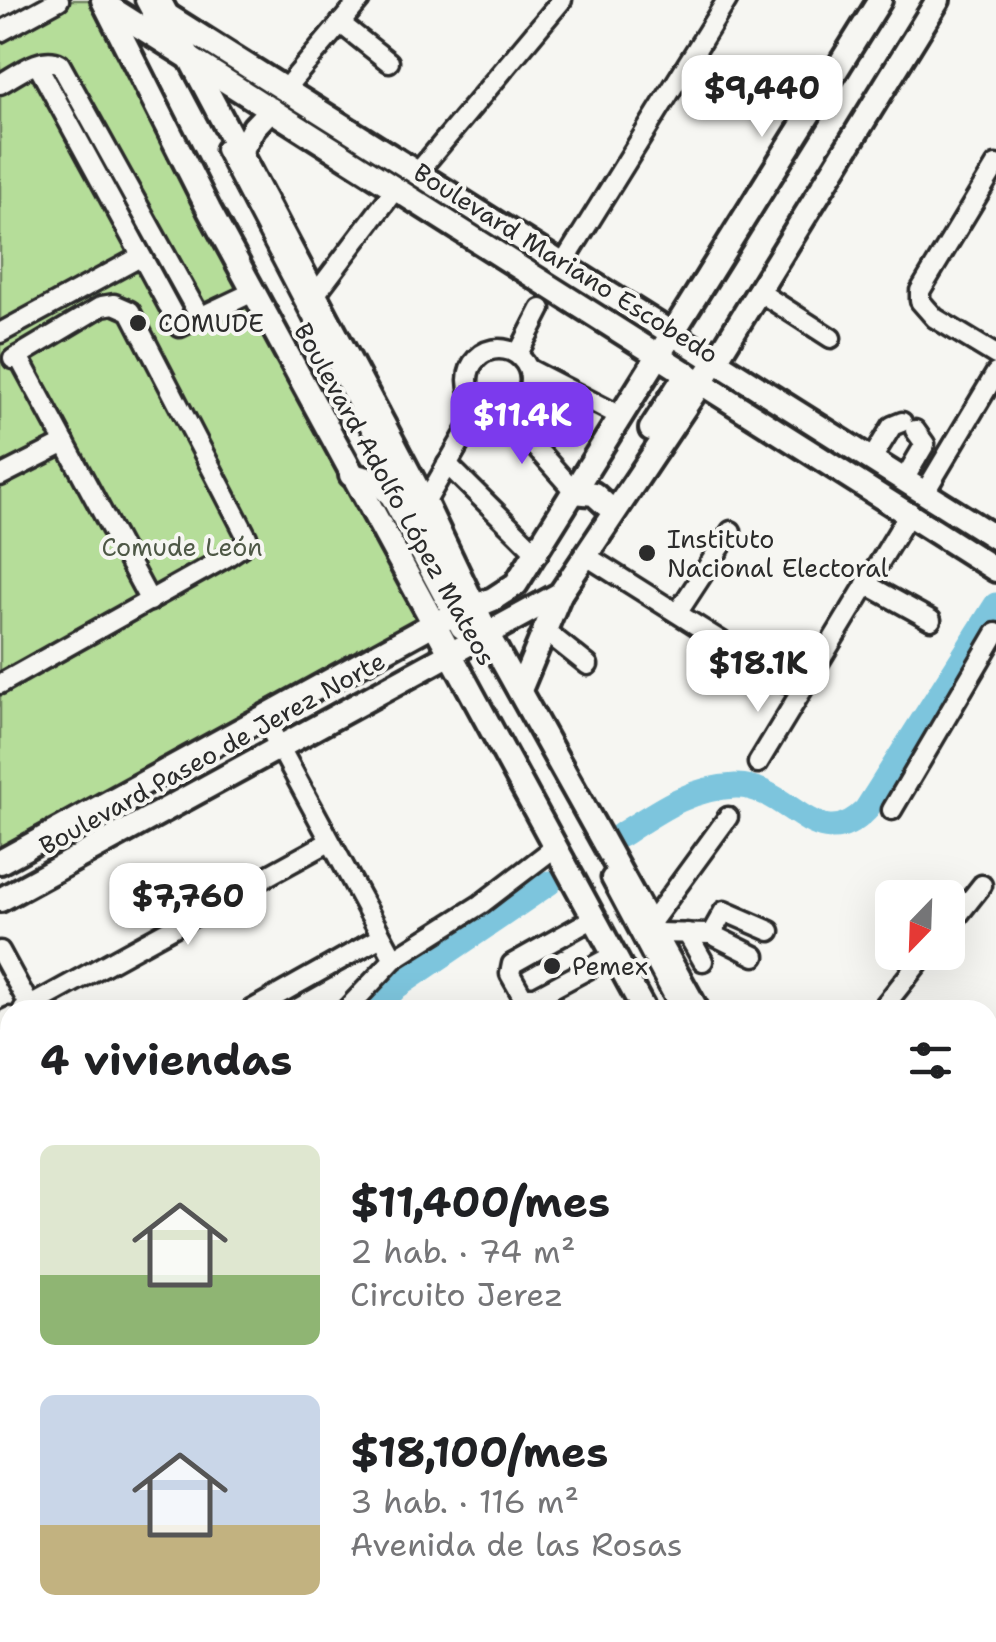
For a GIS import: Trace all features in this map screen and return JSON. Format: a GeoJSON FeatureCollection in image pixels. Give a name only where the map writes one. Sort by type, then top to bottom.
{"type":"FeatureCollection","features":[{"type":"Feature","properties":{"kind":"main road","name":"Boulevard Paseo de Jerez Norte"},"geometry":{"type":"LineString","coordinates":[[0,862],[516,584],[880,0]]}},
{"type":"Feature","properties":{"kind":"main road"},"geometry":{"type":"LineString","coordinates":[[590,552],[594,530],[606,505],[694,377],[714,362],[938,0]]}},
{"type":"Feature","properties":{"kind":"main road","name":"Boulevard Mariano Escobedo"},"geometry":{"type":"LineString","coordinates":[[105,2],[190,57],[418,172],[996,538]]}},
{"type":"Feature","properties":{"kind":"main road","name":"Boulevard Adolfo López Mateos"},"geometry":{"type":"LineString","coordinates":[[105,2],[253,292],[352,475],[457,613],[473,643],[554,848],[639,1000]]}},
{"type":"Feature","properties":{"kind":"main road","name":"Boulevard Mariano Escobedo"},"geometry":{"type":"LineString","coordinates":[[162,7],[396,188],[996,570]]}},
{"type":"Feature","properties":{"kind":"main road","name":"Boulevard Adolfo López Mateos"},"geometry":{"type":"LineString","coordinates":[[162,7],[425,503],[457,613],[473,643],[520,690],[692,1000]]}},
{"type":"Feature","properties":{"kind":"main road"},"geometry":{"type":"LineString","coordinates":[[240,153],[254,126],[278,100]]}},
{"type":"Feature","properties":{"kind":"main road"},"geometry":{"type":"LineString","coordinates":[[520,690],[560,594],[590,552],[694,377]]}},
{"type":"Feature","properties":{"kind":"main road"},"geometry":{"type":"LineString","coordinates":[[575,492],[594,494],[606,505]]}},
{"type":"Feature","properties":{"kind":"main road"},"geometry":{"type":"LineString","coordinates":[[552,531],[570,547],[590,552]]}},
{"type":"Feature","properties":{"kind":"main road","name":"Boulevard Paseo de Jerez Norte"},"geometry":{"type":"LineString","coordinates":[[0,900],[560,594]]}},
{"type":"Feature","properties":{"kind":"street"},"geometry":{"type":"LineString","coordinates":[[0,32],[59,0]]}},
{"type":"Feature","properties":{"kind":"street"},"geometry":{"type":"LineString","coordinates":[[145,0],[457,613]]}},
{"type":"Feature","properties":{"kind":"street"},"geometry":{"type":"LineString","coordinates":[[278,100],[360,0]]}},
{"type":"Feature","properties":{"kind":"street"},"geometry":{"type":"LineString","coordinates":[[418,172],[562,0]]}},
{"type":"Feature","properties":{"kind":"street"},"geometry":{"type":"LineString","coordinates":[[563,264],[727,0]]}},
{"type":"Feature","properties":{"kind":"street"},"geometry":{"type":"LineString","coordinates":[[340,23],[389,62]]}},
{"type":"Feature","properties":{"kind":"street"},"geometry":{"type":"LineString","coordinates":[[0,84],[37,64],[53,60],[60,64],[200,317]]}},
{"type":"Feature","properties":{"kind":"street"},"geometry":{"type":"LineString","coordinates":[[37,64],[180,327],[253,292]]}},
{"type":"Feature","properties":{"kind":"street"},"geometry":{"type":"LineString","coordinates":[[996,165],[920,291],[920,301],[935,318],[996,355]]}},
{"type":"Feature","properties":{"kind":"street"},"geometry":{"type":"LineString","coordinates":[[316,295],[396,188]]}},
{"type":"Feature","properties":{"kind":"street"},"geometry":{"type":"LineString","coordinates":[[0,333],[140,257]]}},
{"type":"Feature","properties":{"kind":"street"},"geometry":{"type":"LineString","coordinates":[[758,291],[830,338]]}},
{"type":"Feature","properties":{"kind":"street"},"geometry":{"type":"LineString","coordinates":[[0,684],[150,601],[234,553],[246,537],[137,322],[122,306],[102,306],[16,358],[150,601]]}},
{"type":"Feature","properties":{"kind":"street"},"geometry":{"type":"LineString","coordinates":[[504,411],[526,396],[524,362],[542,309]]}},
{"type":"Feature","properties":{"kind":"street"},"geometry":{"type":"LineString","coordinates":[[575,492],[504,411],[481,406],[470,393],[468,377],[473,361],[486,351],[502,348],[622,417]]}},
{"type":"Feature","properties":{"kind":"street"},"geometry":{"type":"LineString","coordinates":[[915,485],[946,457],[996,374]]}},
{"type":"Feature","properties":{"kind":"street"},"geometry":{"type":"LineString","coordinates":[[425,503],[481,406]]}},
{"type":"Feature","properties":{"kind":"street"},"geometry":{"type":"LineString","coordinates":[[873,457],[892,426],[914,432],[946,457]]}},
{"type":"Feature","properties":{"kind":"street"},"geometry":{"type":"LineString","coordinates":[[914,432],[915,485]]}},
{"type":"Feature","properties":{"kind":"street"},"geometry":{"type":"LineString","coordinates":[[0,476],[65,442]]}},
{"type":"Feature","properties":{"kind":"street"},"geometry":{"type":"LineString","coordinates":[[447,464],[538,554]]}},
{"type":"Feature","properties":{"kind":"street"},"geometry":{"type":"LineString","coordinates":[[758,764],[910,512]]}},
{"type":"Feature","properties":{"kind":"street"},"geometry":{"type":"LineString","coordinates":[[678,612],[731,531]]}},
{"type":"Feature","properties":{"kind":"street"},"geometry":{"type":"LineString","coordinates":[[590,552],[800,691]]}},
{"type":"Feature","properties":{"kind":"street"},"geometry":{"type":"LineString","coordinates":[[866,584],[930,620]]}},
{"type":"Feature","properties":{"kind":"street"},"geometry":{"type":"LineString","coordinates":[[543,629],[588,665]]}},
{"type":"Feature","properties":{"kind":"street"},"geometry":{"type":"LineString","coordinates":[[892,810],[996,633]]}},
{"type":"Feature","properties":{"kind":"street"},"geometry":{"type":"LineString","coordinates":[[473,643],[675,1000]]}},
{"type":"Feature","properties":{"kind":"street"},"geometry":{"type":"LineString","coordinates":[[264,718],[394,959]]}},
{"type":"Feature","properties":{"kind":"street"},"geometry":{"type":"LineString","coordinates":[[728,817],[652,928],[710,934],[756,956]]}},
{"type":"Feature","properties":{"kind":"street"},"geometry":{"type":"LineString","coordinates":[[44,1000],[328,842]]}},
{"type":"Feature","properties":{"kind":"street"},"geometry":{"type":"LineString","coordinates":[[355,1000],[394,959],[481,904],[554,848]]}},
{"type":"Feature","properties":{"kind":"street"},"geometry":{"type":"LineString","coordinates":[[965,906],[982,885]]}},
{"type":"Feature","properties":{"kind":"street"},"geometry":{"type":"LineString","coordinates":[[589,908],[512,964],[510,974],[523,997],[528,998],[614,954]]}},
{"type":"Feature","properties":{"kind":"street"},"geometry":{"type":"LineString","coordinates":[[710,934],[724,911],[770,930]]}},
{"type":"Feature","properties":{"kind":"street"},"geometry":{"type":"LineString","coordinates":[[687,933],[703,960]]}},
{"type":"Feature","properties":{"kind":"street"},"geometry":{"type":"LineString","coordinates":[[269,1000],[381,936]]}},
{"type":"Feature","properties":{"kind":"street"},"geometry":{"type":"LineString","coordinates":[[0,951],[24,1000]]}},
{"type":"Feature","properties":{"kind":"street"},"geometry":{"type":"LineString","coordinates":[[889,1000],[913,970]]}},
{"type":"Feature","properties":{"kind":"green space","name":"COMUDE"},"geometry":{"type":"Polygon","coordinates":[[[44,0],[106,0],[433,620],[0,854],[0,27],[44,0]]]}},
{"type":"Feature","properties":{"kind":"waterway"},"geometry":{"type":"LineString","coordinates":[[621,835],[688,796],[735,786],[771,796],[817,824],[832,827],[848,823],[866,810],[996,605]]}},
{"type":"Feature","properties":{"kind":"waterway"},"geometry":{"type":"LineString","coordinates":[[384,1000],[396,987],[549,883]]}},
{"type":"Feature","properties":{"kind":"place","name":"COMUDE"},"geometry":{"type":"Point","coordinates":[138,323]}},
{"type":"Feature","properties":{"kind":"place","name":"Instituto Nacional Electoral"},"geometry":{"type":"Point","coordinates":[647,553]}},
{"type":"Feature","properties":{"kind":"place","name":"Pemex"},"geometry":{"type":"Point","coordinates":[552,966]}},
{"type":"Feature","properties":{"kind":"park label","name":"Comude León"},"geometry":{"type":"Point","coordinates":[182,547]}}]}
